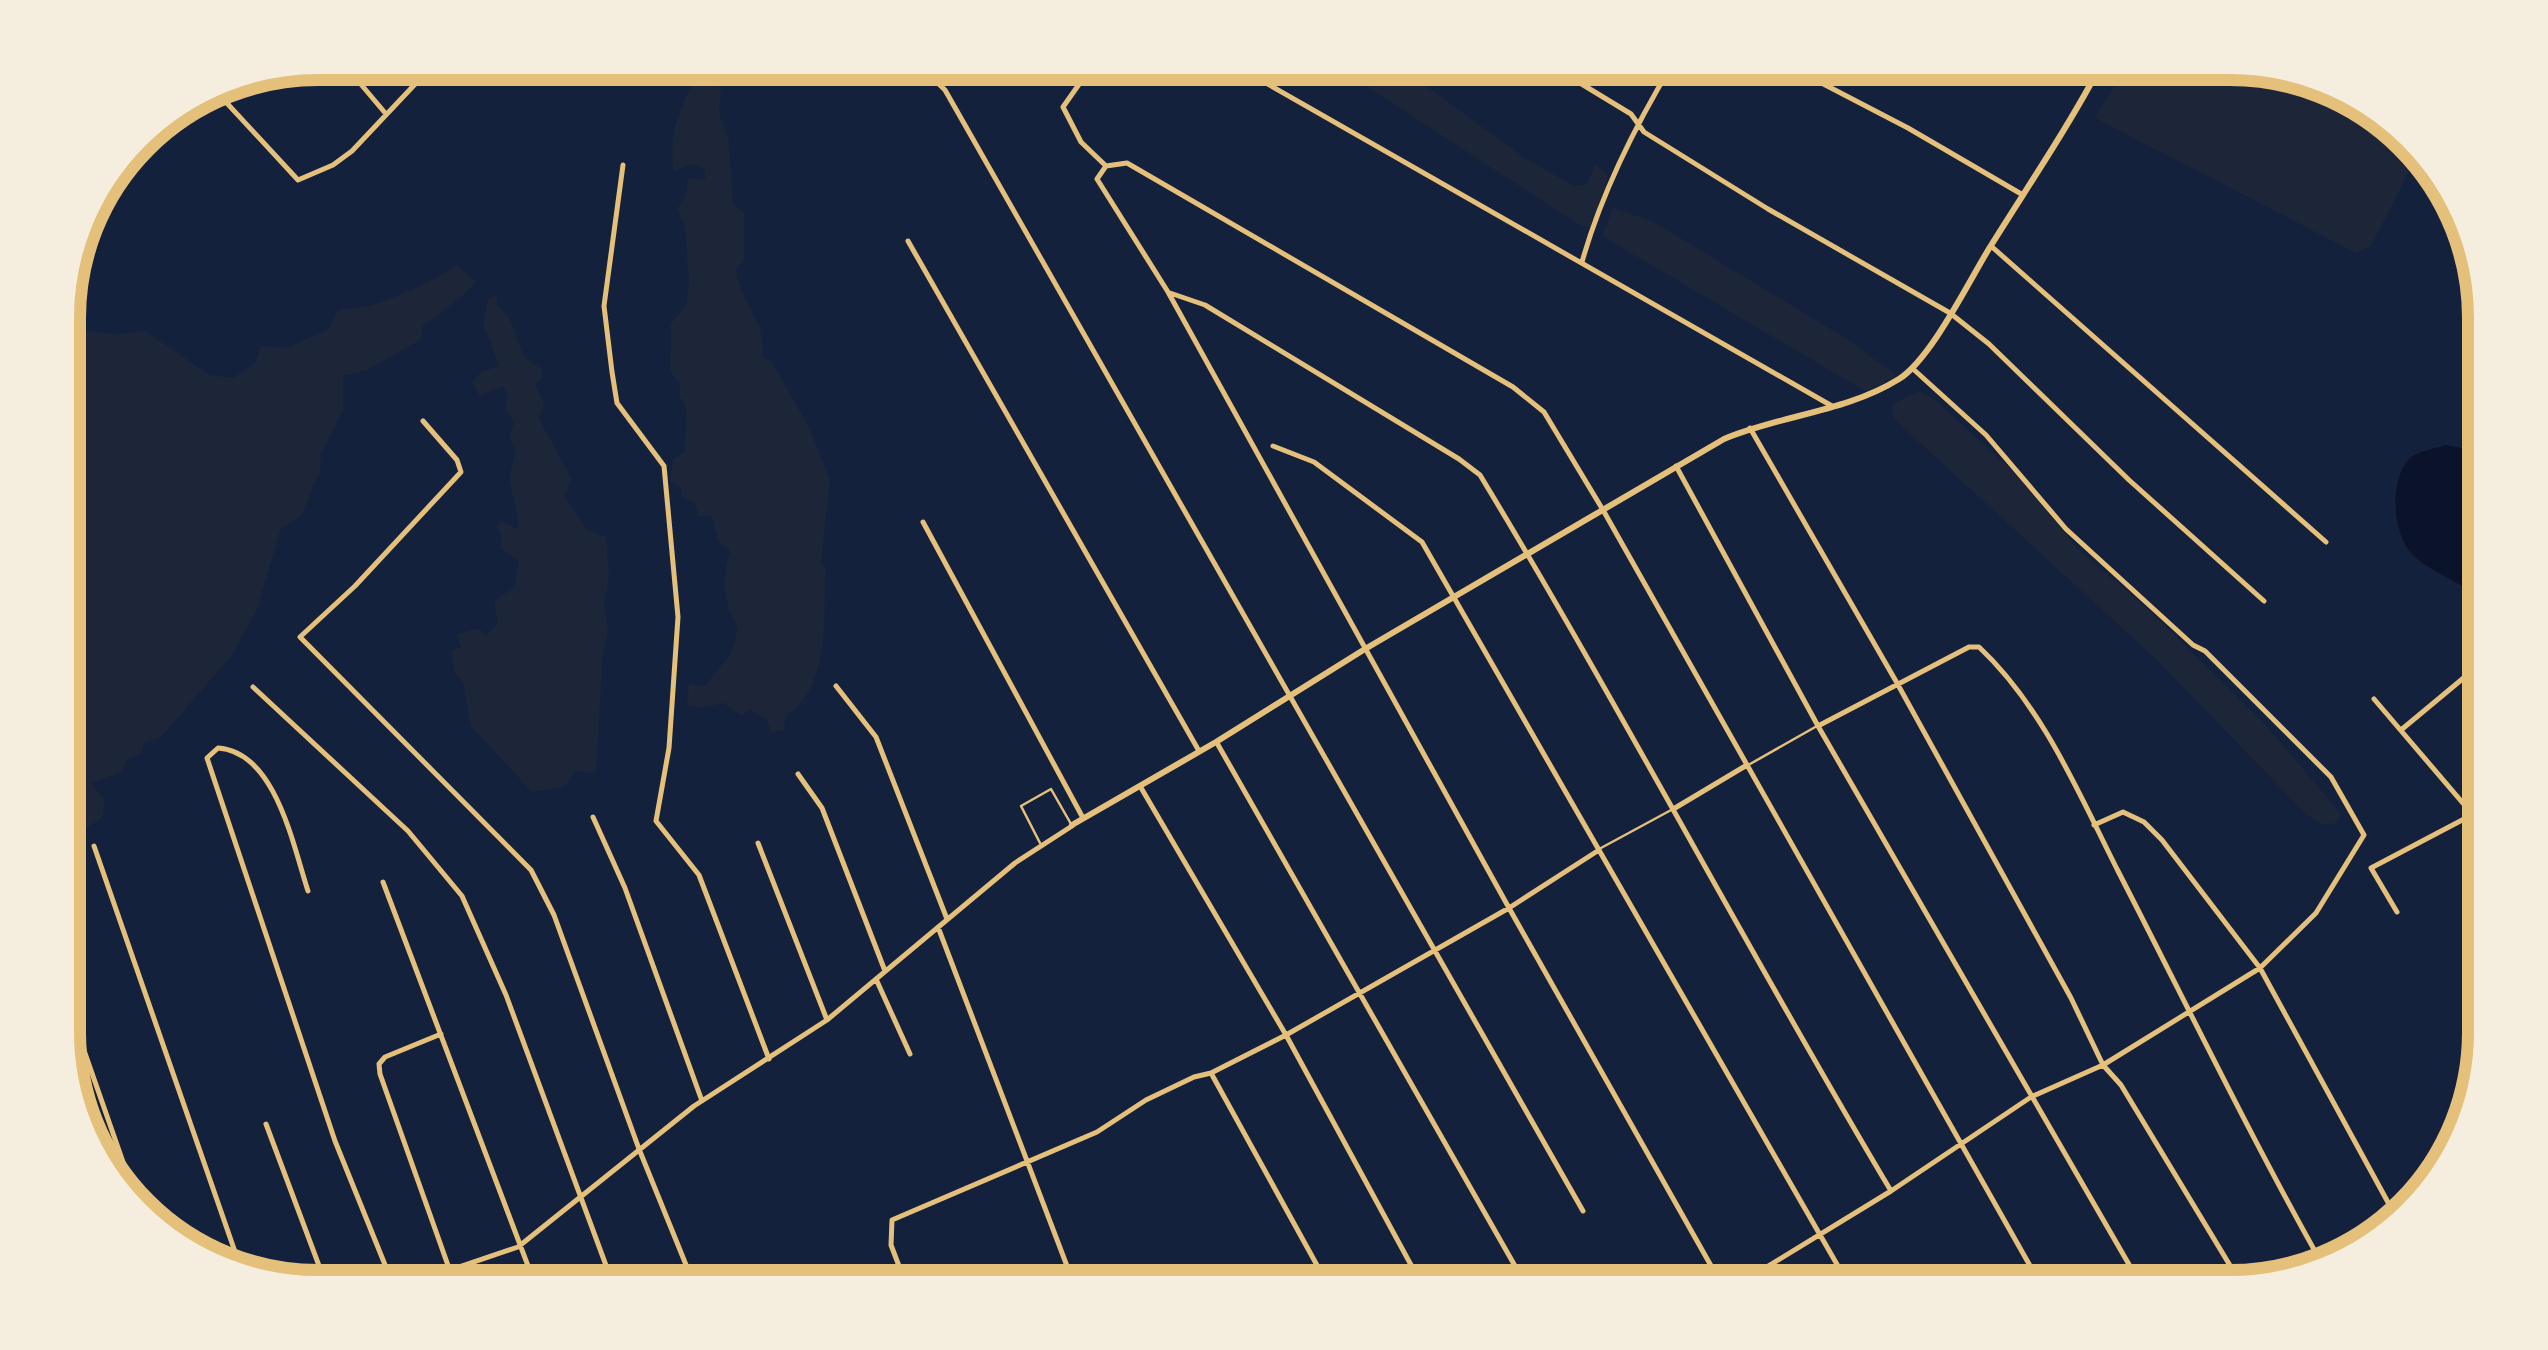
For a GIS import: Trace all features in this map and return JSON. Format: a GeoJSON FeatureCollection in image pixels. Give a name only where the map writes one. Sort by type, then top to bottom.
{"type":"FeatureCollection","features":[{"type":"Feature","properties":{"kind":"street"},"geometry":{"type":"LineString","coordinates":[[359,80],[386,114]]}},
{"type":"Feature","properties":{"kind":"street"},"geometry":{"type":"LineString","coordinates":[[224,100],[298,180],[332,166],[352,151],[418,80]]}},
{"type":"Feature","properties":{"kind":"street"},"geometry":{"type":"LineString","coordinates":[[935,80],[945,90],[1583,1211]]}},
{"type":"Feature","properties":{"kind":"street"},"geometry":{"type":"LineString","coordinates":[[1082,80],[1063,107],[1081,142],[1106,166]]}},
{"type":"Feature","properties":{"kind":"street"},"geometry":{"type":"LineString","coordinates":[[1263,80],[1832,406]]}},
{"type":"Feature","properties":{"kind":"street"},"geometry":{"type":"LineString","coordinates":[[1576,80],[1632,114],[1644,132],[1768,209],[1950,313],[2264,601]]}},
{"type":"Feature","properties":{"kind":"street"},"geometry":{"type":"LineString","coordinates":[[1582,262],[1596,215],[1638,122],[1662,80]]}},
{"type":"Feature","properties":{"kind":"street"},"geometry":{"type":"LineString","coordinates":[[1817,80],[2022,195]]}},
{"type":"Feature","properties":{"kind":"street"},"geometry":{"type":"LineString","coordinates":[[453,1270],[518,1247],[702,1101],[827,1020],[938,927],[1083,818],[1676,466],[1750,428],[1878,390],[1912,368],[2093,80]]}},
{"type":"Feature","properties":{"kind":"street"},"geometry":{"type":"LineString","coordinates":[[1713,1269],[1168,292],[1097,179],[1106,166],[1127,162],[1513,387],[1544,412],[2032,1269]]}},
{"type":"Feature","properties":{"kind":"street"},"geometry":{"type":"LineString","coordinates":[[623,165],[604,306],[612,372],[617,403],[664,466],[678,617],[671,730],[656,821],[699,876],[770,1058]]}},
{"type":"Feature","properties":{"kind":"street"},"geometry":{"type":"LineString","coordinates":[[908,241],[1199,750]]}},
{"type":"Feature","properties":{"kind":"street"},"geometry":{"type":"LineString","coordinates":[[1990,246],[2326,542]]}},
{"type":"Feature","properties":{"kind":"street"},"geometry":{"type":"LineString","coordinates":[[1168,292],[1205,305],[1459,458],[1480,475],[1891,1192]]}},
{"type":"Feature","properties":{"kind":"street"},"geometry":{"type":"LineString","coordinates":[[1762,1269],[1891,1192],[2030,1097],[2103,1065],[2260,968],[2316,913],[2364,835],[2331,777],[2205,650],[2193,645],[2066,529],[1986,436],[1912,368]]}},
{"type":"Feature","properties":{"kind":"street"},"geometry":{"type":"LineString","coordinates":[[424,421],[457,460],[462,472],[355,586],[300,636],[531,870],[554,916],[688,1270]]}},
{"type":"Feature","properties":{"kind":"street"},"geometry":{"type":"LineString","coordinates":[[1750,428],[1897,683],[2071,998],[2103,1065],[2120,1085],[2233,1269]]}},
{"type":"Feature","properties":{"kind":"street"},"geometry":{"type":"LineString","coordinates":[[1273,446],[1314,462],[1422,542],[1840,1269]]}},
{"type":"Feature","properties":{"kind":"street"},"geometry":{"type":"LineString","coordinates":[[1676,466],[1818,726],[2131,1269]]}},
{"type":"Feature","properties":{"kind":"street"},"geometry":{"type":"LineString","coordinates":[[924,522],[1083,818]]}},
{"type":"Feature","properties":{"kind":"street"},"geometry":{"type":"LineString","coordinates":[[1818,726],[1969,648],[1979,647],[2002,669],[2030,704],[2316,1253]]}},
{"type":"Feature","properties":{"kind":"street"},"geometry":{"type":"LineString","coordinates":[[2401,730],[2468,674]]}},
{"type":"Feature","properties":{"kind":"street"},"geometry":{"type":"LineString","coordinates":[[836,686],[876,737],[947,920]]}},
{"type":"Feature","properties":{"kind":"street"},"geometry":{"type":"LineString","coordinates":[[254,687],[408,831],[462,896],[506,994],[607,1270]]}},
{"type":"Feature","properties":{"kind":"street"},"geometry":{"type":"LineString","coordinates":[[2374,698],[2468,809]]}},
{"type":"Feature","properties":{"kind":"street"},"geometry":{"type":"LineString","coordinates":[[1216,742],[1518,1269]]}},
{"type":"Feature","properties":{"kind":"street"},"geometry":{"type":"LineString","coordinates":[[308,891],[268,781],[253,763],[232,749],[218,748],[207,758],[335,1141],[389,1270]]}},
{"type":"Feature","properties":{"kind":"street"},"geometry":{"type":"LineString","coordinates":[[1674,808],[1747,766]]}},
{"type":"Feature","properties":{"kind":"street"},"geometry":{"type":"LineString","coordinates":[[798,774],[822,808],[885,971]]}},
{"type":"Feature","properties":{"kind":"street"},"geometry":{"type":"LineString","coordinates":[[1140,786],[1286,1035],[1414,1269]]}},
{"type":"Feature","properties":{"kind":"street"},"geometry":{"type":"LineString","coordinates":[[2094,824],[2123,812],[2144,822],[2183,865],[2260,968],[2391,1207]]}},
{"type":"Feature","properties":{"kind":"street"},"geometry":{"type":"LineString","coordinates":[[2397,912],[2371,868],[2468,816]]}},
{"type":"Feature","properties":{"kind":"street"},"geometry":{"type":"LineString","coordinates":[[593,817],[625,888],[702,1101]]}},
{"type":"Feature","properties":{"kind":"street"},"geometry":{"type":"LineString","coordinates":[[758,843],[827,1020]]}},
{"type":"Feature","properties":{"kind":"street"},"geometry":{"type":"LineString","coordinates":[[94,846],[236,1255]]}},
{"type":"Feature","properties":{"kind":"street"},"geometry":{"type":"LineString","coordinates":[[902,1270],[892,1244],[892,1220],[1097,1132],[1146,1100],[1194,1077],[1210,1074],[1286,1035],[1509,908],[1599,850]]}},
{"type":"Feature","properties":{"kind":"street"},"geometry":{"type":"LineString","coordinates":[[383,882],[528,1270]]}},
{"type":"Feature","properties":{"kind":"street"},"geometry":{"type":"LineString","coordinates":[[938,927],[1069,1270]]}},
{"type":"Feature","properties":{"kind":"street"},"geometry":{"type":"LineString","coordinates":[[876,978],[910,1054]]}},
{"type":"Feature","properties":{"kind":"street"},"geometry":{"type":"LineString","coordinates":[[441,1034],[386,1057],[380,1064],[380,1074],[450,1270]]}},
{"type":"Feature","properties":{"kind":"street"},"geometry":{"type":"LineString","coordinates":[[81,1043],[127,1173]]}},
{"type":"Feature","properties":{"kind":"street"},"geometry":{"type":"LineString","coordinates":[[1210,1074],[1319,1269]]}},
{"type":"Feature","properties":{"kind":"street"},"geometry":{"type":"LineString","coordinates":[[266,1124],[320,1270]]}},
{"type":"Feature","properties":{"kind":"lane"},"geometry":{"type":"LineString","coordinates":[[1747,766],[1818,726]]}},
{"type":"Feature","properties":{"kind":"lane"},"geometry":{"type":"LineString","coordinates":[[1042,846],[1021,806],[1050,788],[1072,825]]}},
{"type":"Feature","properties":{"kind":"lane"},"geometry":{"type":"LineString","coordinates":[[1599,850],[1674,808]]}},
{"type":"Feature","properties":{"kind":"shaded area"},"geometry":{"type":"Polygon","coordinates":[[[695,80],[718,80],[719,113],[729,142],[733,204],[744,213],[744,261],[736,269],[738,280],[761,333],[762,356],[772,362],[809,427],[830,480],[821,563],[826,568],[822,649],[811,688],[801,704],[786,716],[783,731],[771,732],[767,719],[750,710],[741,715],[723,703],[701,708],[687,705],[689,684],[705,686],[731,653],[738,629],[725,590],[730,550],[719,543],[712,516],[698,516],[695,502],[682,498],[681,488],[670,481],[673,459],[685,452],[686,406],[680,397],[680,384],[670,371],[671,324],[686,305],[689,282],[685,226],[677,209],[685,198],[689,178],[705,180],[705,169],[692,164],[674,172],[675,128],[695,80]]]}},
{"type":"Feature","properties":{"kind":"shaded area"},"geometry":{"type":"Polygon","coordinates":[[[1357,80],[1418,80],[1523,157],[1574,186],[1586,185],[1596,164],[1608,176],[1594,227],[1581,226],[1357,80]]]}},
{"type":"Feature","properties":{"kind":"shaded area"},"geometry":{"type":"Polygon","coordinates":[[[2118,80],[2261,82],[2292,88],[2349,112],[2375,129],[2412,165],[2371,246],[2356,253],[2095,118],[2118,80]]]}},
{"type":"Feature","properties":{"kind":"shaded area"},"geometry":{"type":"Polygon","coordinates":[[[1613,208],[1654,222],[1847,339],[1896,375],[1865,391],[1602,236],[1613,208]]]}},
{"type":"Feature","properties":{"kind":"shaded area"},"geometry":{"type":"Polygon","coordinates":[[[457,265],[476,282],[423,325],[420,340],[366,371],[343,375],[343,409],[321,455],[320,470],[302,514],[280,530],[257,610],[232,655],[161,737],[144,743],[141,754],[127,759],[122,772],[91,783],[105,801],[102,818],[83,830],[81,331],[116,334],[145,331],[210,375],[233,378],[256,362],[261,346],[287,348],[329,329],[342,309],[359,308],[396,296],[457,265]]]}},
{"type":"Feature","properties":{"kind":"shaded area"},"geometry":{"type":"Polygon","coordinates":[[[497,294],[497,306],[509,318],[523,353],[542,369],[542,378],[535,384],[544,404],[539,419],[571,478],[565,497],[587,530],[606,537],[609,576],[604,604],[608,631],[603,651],[596,773],[576,771],[565,786],[532,792],[471,726],[463,682],[454,672],[452,651],[461,647],[457,634],[479,628],[486,636],[498,623],[494,601],[514,588],[519,561],[500,548],[502,537],[497,527],[501,521],[516,529],[519,524],[509,478],[516,449],[509,438],[514,422],[505,409],[508,396],[503,386],[480,396],[472,382],[481,372],[499,366],[483,323],[488,299],[497,294]]]}},
{"type":"Feature","properties":{"kind":"shaded area"},"geometry":{"type":"Polygon","coordinates":[[[1919,391],[1934,399],[2014,472],[2078,549],[2152,613],[2265,724],[2341,814],[2336,823],[2323,825],[2307,815],[2157,660],[1894,419],[1892,404],[1919,391]]]}},
{"type":"Feature","properties":{"kind":"shaded area"},"geometry":{"type":"Polygon","coordinates":[[[2445,445],[2468,449],[2468,589],[2412,554],[2400,533],[2396,507],[2398,480],[2416,454],[2445,445]]]}}]}
